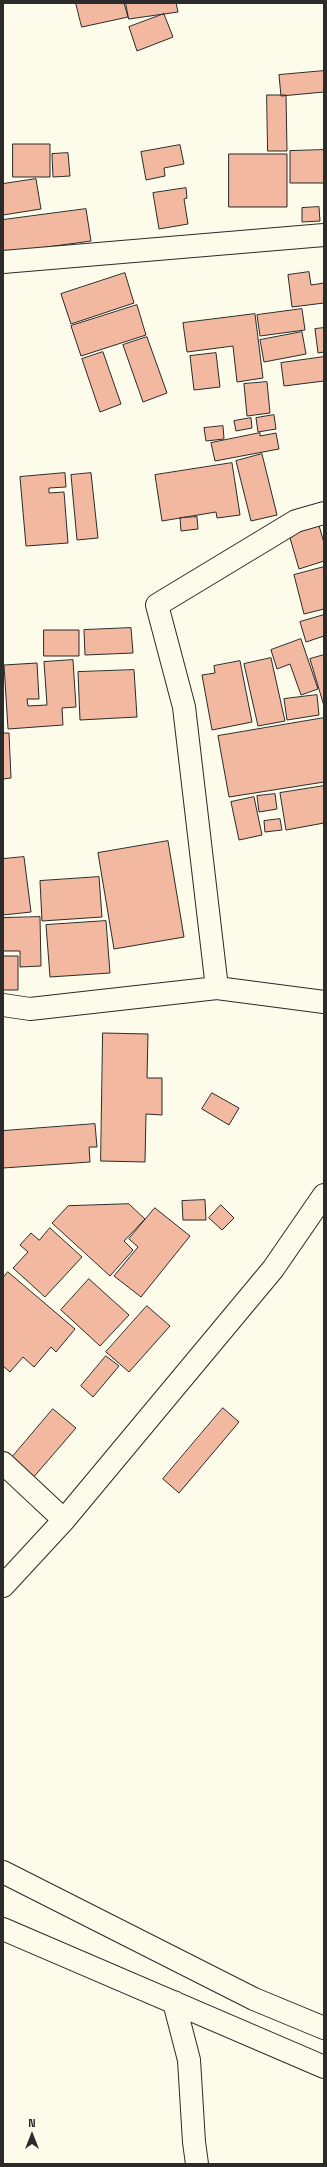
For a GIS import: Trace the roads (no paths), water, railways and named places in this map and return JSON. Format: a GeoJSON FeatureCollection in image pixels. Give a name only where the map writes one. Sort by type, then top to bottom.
{"type":"FeatureCollection","features":[{"type":"Feature","properties":{"kind":"street"},"geometry":{"type":"LineString","coordinates":[[3,262],[324,235]]}},
{"type":"Feature","properties":{"kind":"street"},"geometry":{"type":"LineString","coordinates":[[217,988],[184,707],[157,605],[296,521],[324,513]]}},
{"type":"Feature","properties":{"kind":"street"},"geometry":{"type":"LineString","coordinates":[[3,1005],[30,1009],[217,988],[324,1002]]}},
{"type":"Feature","properties":{"kind":"street"},"geometry":{"type":"LineString","coordinates":[[3,1586],[64,1520],[272,1269],[324,1195]]}},
{"type":"Feature","properties":{"kind":"street"},"geometry":{"type":"LineString","coordinates":[[3,1463],[64,1520]]}},
{"type":"Feature","properties":{"kind":"street"},"geometry":{"type":"LineString","coordinates":[[3,1872],[254,1999],[324,2028]]}},
{"type":"Feature","properties":{"kind":"street"},"geometry":{"type":"LineString","coordinates":[[3,1929],[324,2067]]}},
{"type":"Feature","properties":{"kind":"street"},"geometry":{"type":"LineString","coordinates":[[174,2002],[189,2060],[194,2142],[197,2164]]}}]}
